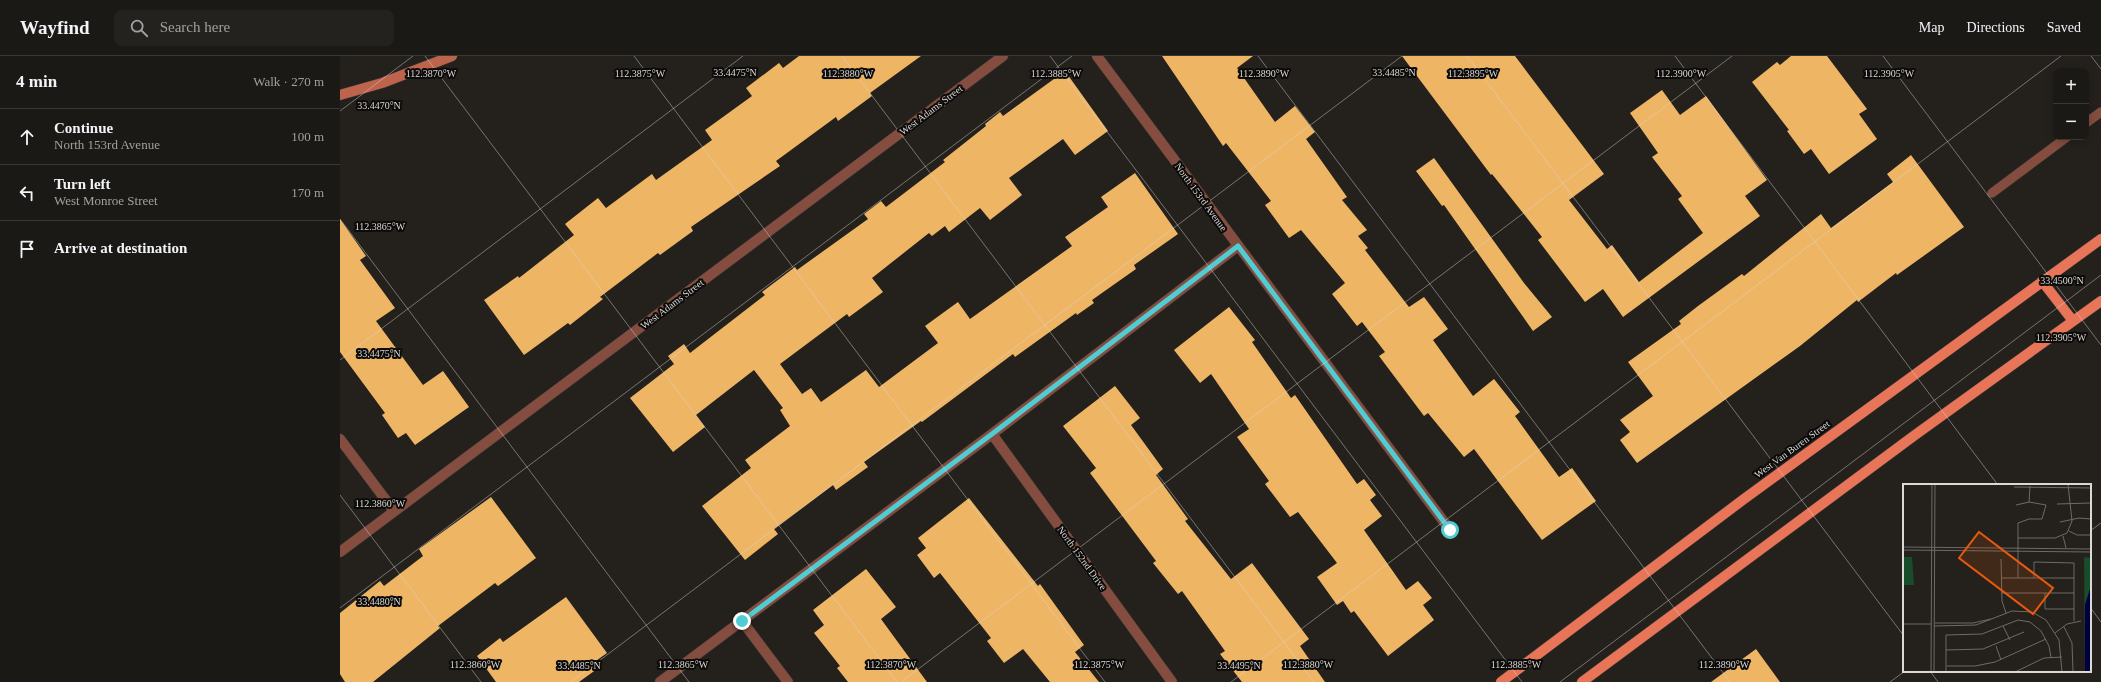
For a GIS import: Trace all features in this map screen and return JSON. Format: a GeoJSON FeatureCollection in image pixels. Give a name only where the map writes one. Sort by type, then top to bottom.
{"type":"FeatureCollection","features":[{"type":"Feature","properties":{"kind":"main road","name":"West Van Buren Street"},"geometry":{"type":"LineString","coordinates":[[1501,682],[1744,499],[2042,280],[2101,239]]}},
{"type":"Feature","properties":{"kind":"main road"},"geometry":{"type":"LineString","coordinates":[[2042,280],[2073,321]]}},
{"type":"Feature","properties":{"kind":"main road"},"geometry":{"type":"LineString","coordinates":[[1582,682],[1915,435],[2101,301]]}},
{"type":"Feature","properties":{"kind":"street"},"geometry":{"type":"LineString","coordinates":[[340,95],[382,83],[452,56]]}},
{"type":"Feature","properties":{"kind":"street","name":"West Adams Street"},"geometry":{"type":"LineString","coordinates":[[340,552],[1003,56]]}},
{"type":"Feature","properties":{"kind":"street","name":"North 153rd Avenue"},"geometry":{"type":"LineString","coordinates":[[1097,56],[1450,530]]}},
{"type":"Feature","properties":{"kind":"street"},"geometry":{"type":"LineString","coordinates":[[660,682],[992,434],[1238,246]]}},
{"type":"Feature","properties":{"kind":"street","name":"North 152nd Drive"},"geometry":{"type":"LineString","coordinates":[[992,434],[1172,682]]}},
{"type":"Feature","properties":{"kind":"street"},"geometry":{"type":"LineString","coordinates":[[340,439],[394,511]]}},
{"type":"Feature","properties":{"kind":"street"},"geometry":{"type":"LineString","coordinates":[[742,621],[788,682]]}},
{"type":"Feature","properties":{"kind":"lane"},"geometry":{"type":"LineString","coordinates":[[2089,121],[2101,112]]}},
{"type":"Feature","properties":{"kind":"lane"},"geometry":{"type":"LineString","coordinates":[[1992,193],[2063,140]]}},
{"type":"Feature","properties":{"kind":"building"},"geometry":{"type":"Polygon","coordinates":[[[799,56],[921,56],[870,93],[872,96],[838,121],[836,117],[776,161],[780,166],[691,227],[693,231],[660,255],[658,253],[600,297],[603,299],[570,325],[568,323],[524,355],[484,300],[518,276],[519,278],[574,235],[565,224],[598,198],[606,208],[652,174],[656,180],[712,140],[705,130],[752,96],[746,88],[779,63],[783,68],[799,56]]]}},
{"type":"Feature","properties":{"kind":"building"},"geometry":{"type":"Polygon","coordinates":[[[1162,56],[1253,56],[1237,68],[1275,122],[1295,106],[1315,132],[1306,139],[1347,197],[1342,200],[1367,230],[1358,236],[1368,248],[1365,250],[1409,307],[1424,297],[1448,329],[1433,340],[1473,396],[1494,379],[1520,412],[1515,416],[1559,477],[1572,468],[1596,501],[1542,540],[1474,449],[1464,457],[1428,413],[1424,416],[1379,356],[1385,352],[1362,322],[1357,326],[1332,294],[1345,283],[1301,230],[1289,238],[1265,205],[1271,201],[1226,143],[1223,146],[1162,56]]]}},
{"type":"Feature","properties":{"kind":"building"},"geometry":{"type":"Polygon","coordinates":[[[1402,56],[1515,56],[1604,174],[1569,200],[1607,249],[1612,245],[1639,282],[1703,233],[1678,199],[1682,196],[1652,157],[1658,153],[1630,113],[1662,90],[1680,115],[1706,96],[1767,180],[1745,196],[1760,216],[1623,317],[1603,289],[1585,302],[1538,240],[1542,237],[1492,174],[1491,175],[1402,56]]]}},
{"type":"Feature","properties":{"kind":"building"},"geometry":{"type":"Polygon","coordinates":[[[1791,56],[1827,56],[1867,109],[1859,114],[1877,139],[1829,174],[1811,149],[1804,154],[1787,131],[1789,130],[1752,82],[1777,62],[1780,65],[1791,56]]]}},
{"type":"Feature","properties":{"kind":"building"},"geometry":{"type":"Polygon","coordinates":[[[1065,71],[1108,131],[1075,155],[1063,139],[1009,178],[1022,195],[990,220],[980,208],[949,232],[945,226],[932,236],[929,233],[872,278],[883,292],[849,317],[847,314],[780,364],[802,394],[811,388],[821,402],[866,370],[879,387],[938,343],[925,326],[958,302],[970,319],[1072,246],[1065,237],[1108,207],[1101,197],[1135,173],[1178,234],[1134,265],[1136,269],[1092,300],[1094,303],[1077,315],[1076,313],[1015,357],[1013,354],[922,422],[921,421],[864,462],[868,467],[836,490],[833,485],[774,529],[778,534],[745,560],[702,506],[751,468],[745,460],[790,426],[780,410],[783,408],[754,370],[696,415],[705,427],[673,452],[630,398],[674,364],[668,356],[684,344],[690,353],[765,295],[762,292],[795,267],[797,270],[868,219],[864,214],[881,201],[886,207],[945,162],[943,160],[986,126],[985,124],[1000,112],[1003,116],[1065,71]]]}},
{"type":"Feature","properties":{"kind":"building"},"geometry":{"type":"Polygon","coordinates":[[[1911,155],[1964,227],[1897,275],[1896,273],[1858,302],[1857,300],[1800,346],[1637,463],[1620,440],[1630,432],[1620,420],[1653,396],[1628,362],[1681,324],[1679,321],[1698,306],[1742,274],[1744,276],[1821,214],[1831,228],[1893,182],[1887,174],[1911,155]]]}},
{"type":"Feature","properties":{"kind":"building"},"geometry":{"type":"Polygon","coordinates":[[[1434,158],[1524,283],[1552,317],[1533,331],[1444,205],[1442,206],[1416,171],[1434,158]]]}},
{"type":"Feature","properties":{"kind":"building"},"geometry":{"type":"Polygon","coordinates":[[[340,219],[366,256],[360,260],[395,308],[376,321],[423,385],[443,371],[469,407],[415,445],[406,433],[398,438],[382,415],[385,413],[340,352],[340,219]]]}},
{"type":"Feature","properties":{"kind":"building"},"geometry":{"type":"Polygon","coordinates":[[[1229,307],[1255,340],[1252,342],[1291,398],[1295,395],[1357,484],[1364,479],[1376,495],[1370,500],[1382,516],[1364,530],[1406,590],[1418,581],[1432,598],[1423,605],[1434,620],[1388,656],[1354,611],[1351,613],[1343,601],[1337,605],[1317,577],[1337,563],[1298,512],[1290,517],[1265,484],[1269,481],[1237,437],[1249,429],[1211,374],[1200,383],[1174,350],[1229,307]]]}},
{"type":"Feature","properties":{"kind":"building"},"geometry":{"type":"Polygon","coordinates":[[[1115,386],[1140,418],[1131,425],[1163,469],[1156,475],[1188,519],[1185,521],[1231,579],[1252,563],[1309,639],[1300,646],[1325,682],[1242,682],[1220,654],[1225,651],[1182,591],[1178,594],[1153,563],[1156,561],[1090,473],[1096,468],[1063,426],[1115,386]]]}},
{"type":"Feature","properties":{"kind":"building"},"geometry":{"type":"Polygon","coordinates":[[[491,497],[536,558],[498,586],[495,583],[438,626],[440,628],[373,682],[345,682],[340,674],[340,613],[380,581],[384,586],[423,556],[419,549],[491,497]]]}},
{"type":"Feature","properties":{"kind":"building"},"geometry":{"type":"Polygon","coordinates":[[[969,498],[1038,586],[1040,584],[1084,645],[1075,652],[1099,682],[1050,682],[1023,649],[1004,663],[987,641],[991,638],[940,573],[934,578],[917,555],[926,548],[918,538],[969,498]]]}},
{"type":"Feature","properties":{"kind":"building"},"geometry":{"type":"Polygon","coordinates":[[[866,569],[896,607],[881,619],[927,682],[848,682],[837,668],[840,666],[814,633],[824,625],[813,610],[866,569]]]}},
{"type":"Feature","properties":{"kind":"building"},"geometry":{"type":"Polygon","coordinates":[[[566,597],[607,653],[593,663],[597,669],[579,682],[496,682],[477,656],[500,638],[503,642],[566,597]]]}},
{"type":"Feature","properties":{"kind":"building"},"geometry":{"type":"Polygon","coordinates":[[[1756,649],[1780,682],[1711,682],[1756,649]]]}},
{"type":"Feature","properties":{"kind":"route"},"geometry":{"type":"LineString","coordinates":[[742,621],[992,434],[1238,246],[1450,530]]}}]}
